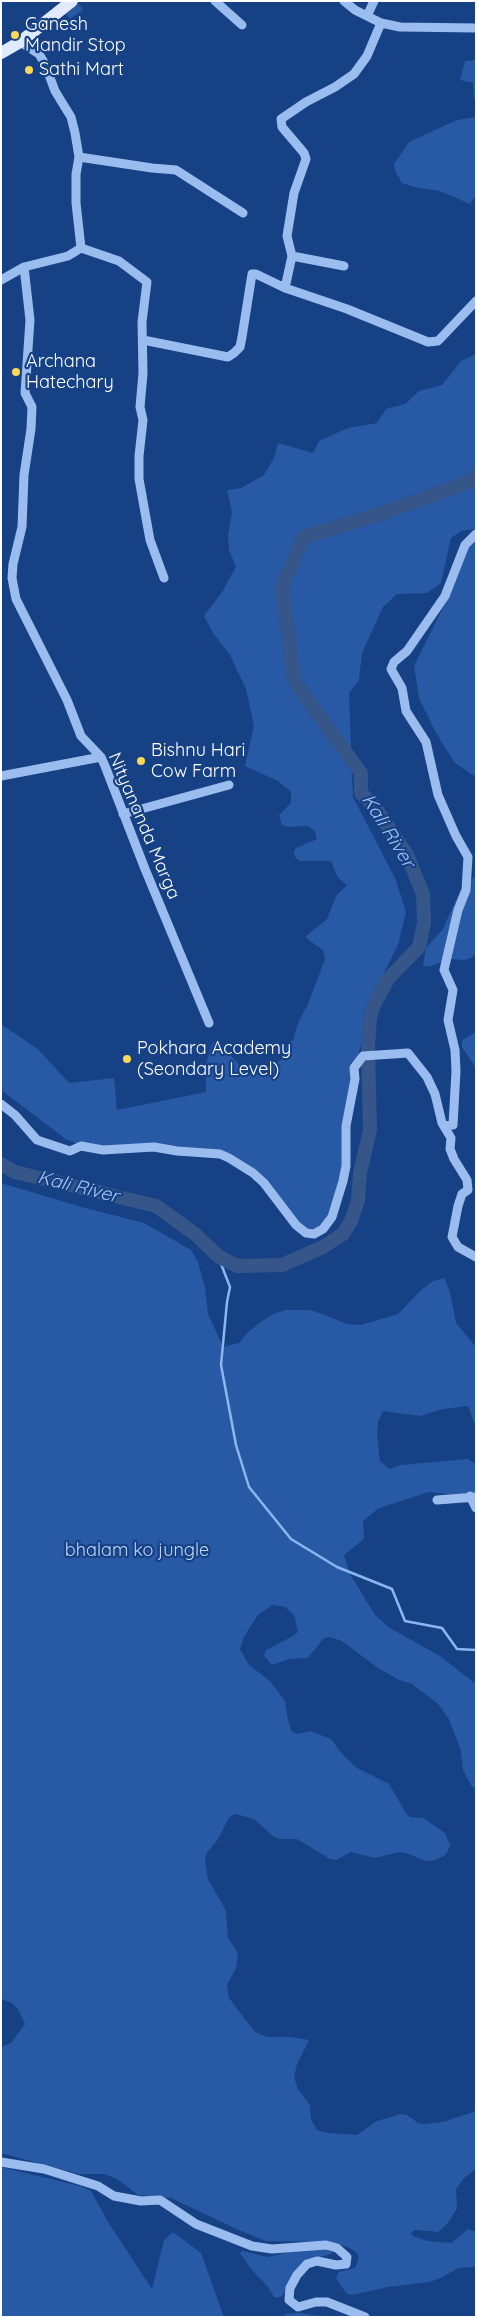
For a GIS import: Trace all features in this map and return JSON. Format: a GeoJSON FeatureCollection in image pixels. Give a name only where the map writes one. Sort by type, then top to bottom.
{"type":"FeatureCollection","features":[{"type":"Feature","properties":{"kind":"main road"},"geometry":{"type":"LineString","coordinates":[[1,53],[20,42],[72,1]]}},
{"type":"Feature","properties":{"kind":"street"},"geometry":{"type":"LineString","coordinates":[[215,1],[242,25]]}},
{"type":"Feature","properties":{"kind":"street"},"geometry":{"type":"LineString","coordinates":[[344,1],[354,10],[381,23],[400,27],[476,28]]}},
{"type":"Feature","properties":{"kind":"street"},"geometry":{"type":"LineString","coordinates":[[366,16],[374,1]]}},
{"type":"Feature","properties":{"kind":"street"},"geometry":{"type":"LineString","coordinates":[[284,288],[292,256],[287,236],[294,193],[306,159],[304,153],[282,127],[281,119],[354,74],[368,56],[381,23]]}},
{"type":"Feature","properties":{"kind":"street"},"geometry":{"type":"LineString","coordinates":[[20,42],[39,54],[50,72],[55,91],[71,117],[79,157],[76,174],[76,203],[81,248]]}},
{"type":"Feature","properties":{"kind":"street"},"geometry":{"type":"LineString","coordinates":[[79,157],[176,170],[244,213]]}},
{"type":"Feature","properties":{"kind":"street"},"geometry":{"type":"LineString","coordinates":[[1,280],[24,267],[68,256],[81,248]]}},
{"type":"Feature","properties":{"kind":"street"},"geometry":{"type":"LineString","coordinates":[[81,248],[119,261],[147,282],[142,322],[140,407],[143,420],[139,456],[139,479],[150,540],[164,578]]}},
{"type":"Feature","properties":{"kind":"street"},"geometry":{"type":"LineString","coordinates":[[292,256],[344,266]]}},
{"type":"Feature","properties":{"kind":"street","name":"Nityananda Marga"},"geometry":{"type":"LineString","coordinates":[[24,267],[30,320],[25,393],[32,407],[24,475],[22,527],[13,564],[12,578],[16,599],[67,700],[81,736],[101,757],[209,1023]]}},
{"type":"Feature","properties":{"kind":"street"},"geometry":{"type":"LineString","coordinates":[[143,340],[228,357],[240,346],[252,274],[256,274],[284,288],[347,309],[423,340],[433,342],[438,341],[476,301]]}},
{"type":"Feature","properties":{"kind":"street"},"geometry":{"type":"LineString","coordinates":[[445,1126],[453,1125],[456,1071],[455,1050],[448,1020],[453,990],[444,970],[456,916],[466,890],[468,857],[466,850],[456,836],[438,796],[426,742],[406,711],[402,688],[391,669],[394,662],[407,651],[445,596],[465,545],[476,534]]}},
{"type":"Feature","properties":{"kind":"street"},"geometry":{"type":"LineString","coordinates":[[1,776],[101,757]]}},
{"type":"Feature","properties":{"kind":"street"},"geometry":{"type":"LineString","coordinates":[[123,814],[229,785]]}},
{"type":"Feature","properties":{"kind":"street"},"geometry":{"type":"LineString","coordinates":[[1,1104],[15,1115],[37,1140],[70,1151],[81,1146],[103,1150],[154,1147],[224,1156],[253,1173],[264,1183],[296,1225],[306,1233],[314,1234],[323,1229],[332,1217],[344,1181],[346,1126],[355,1079],[354,1068],[360,1058],[365,1056],[408,1053],[427,1077],[435,1094],[442,1123],[451,1138],[450,1149],[469,1185],[468,1190],[462,1194],[458,1206],[452,1237],[458,1247],[476,1257]]}},
{"type":"Feature","properties":{"kind":"street"},"geometry":{"type":"LineString","coordinates":[[437,1500],[473,1496],[476,1508]]}},
{"type":"Feature","properties":{"kind":"street"},"geometry":{"type":"LineString","coordinates":[[1,2162],[44,2169],[98,2186],[114,2196],[141,2201],[160,2200],[196,2224],[252,2246],[272,2248],[326,2245],[337,2248],[347,2257],[346,2264],[336,2265],[317,2262],[307,2264],[301,2269],[290,2288],[289,2300],[298,2307],[316,2302],[327,2302],[365,2317]]}},
{"type":"Feature","properties":{"kind":"green space"},"geometry":{"type":"Polygon","coordinates":[[[79,4],[83,10],[70,19],[66,13],[79,4]]]}},
{"type":"Feature","properties":{"kind":"green space"},"geometry":{"type":"Polygon","coordinates":[[[476,60],[476,98],[474,98],[473,83],[460,80],[465,61],[476,60]]]}},
{"type":"Feature","properties":{"kind":"green space"},"geometry":{"type":"Polygon","coordinates":[[[476,117],[476,195],[470,204],[440,191],[402,183],[395,171],[394,164],[409,142],[457,120],[476,117]]]}},
{"type":"Feature","properties":{"kind":"green space"},"geometry":{"type":"Polygon","coordinates":[[[476,354],[476,531],[474,529],[461,531],[451,538],[441,583],[427,593],[397,594],[383,607],[362,653],[359,680],[349,693],[353,797],[395,878],[406,912],[398,945],[364,1012],[363,1036],[345,1107],[341,1182],[326,1221],[320,1228],[308,1229],[297,1220],[260,1175],[232,1154],[220,1151],[113,1148],[82,1145],[67,1140],[1,1090],[1,1024],[38,1049],[69,1083],[114,1078],[117,1110],[206,1092],[206,1063],[213,1042],[222,1046],[243,1069],[259,1075],[284,1058],[286,1045],[293,1040],[298,1023],[308,1004],[325,959],[323,950],[307,939],[306,936],[327,919],[336,896],[347,885],[338,878],[331,861],[300,861],[295,857],[294,852],[296,848],[317,839],[315,831],[308,826],[289,827],[282,825],[279,815],[291,803],[291,792],[278,781],[245,766],[254,726],[246,689],[230,655],[213,633],[204,616],[222,592],[236,567],[229,550],[228,536],[232,512],[227,490],[241,488],[264,475],[274,458],[278,443],[313,453],[319,441],[348,428],[377,423],[386,409],[405,404],[419,391],[442,385],[461,361],[476,354]]]}},
{"type":"Feature","properties":{"kind":"green space"},"geometry":{"type":"Polygon","coordinates":[[[476,538],[476,777],[455,763],[436,733],[419,698],[414,666],[454,586],[462,551],[476,538]]]}},
{"type":"Feature","properties":{"kind":"green space"},"geometry":{"type":"Polygon","coordinates":[[[476,875],[476,954],[464,960],[451,959],[430,966],[423,966],[426,948],[443,929],[460,891],[476,875]]]}},
{"type":"Feature","properties":{"kind":"green space"},"geometry":{"type":"Polygon","coordinates":[[[476,1032],[476,1068],[462,1047],[462,1040],[476,1032]]]}},
{"type":"Feature","properties":{"kind":"green space","name":"bhalam ko jungle"},"geometry":{"type":"Polygon","coordinates":[[[1,1183],[144,1223],[191,1250],[198,1262],[205,1288],[208,1314],[223,1347],[239,1343],[247,1333],[262,1321],[273,1314],[286,1310],[311,1310],[348,1324],[361,1325],[398,1314],[421,1290],[433,1281],[444,1278],[450,1292],[456,1323],[476,1347],[476,1428],[468,1406],[443,1409],[420,1416],[383,1411],[378,1422],[377,1436],[380,1461],[389,1469],[401,1465],[468,1459],[476,1464],[476,1497],[429,1492],[379,1508],[363,1521],[364,1539],[344,1555],[350,1574],[375,1615],[390,1628],[440,1656],[476,1684],[476,1788],[472,1787],[463,1770],[461,1751],[449,1719],[438,1704],[412,1684],[399,1680],[378,1668],[342,1641],[330,1637],[324,1638],[308,1658],[289,1659],[272,1665],[264,1656],[266,1650],[298,1632],[294,1615],[285,1607],[272,1605],[257,1616],[244,1637],[240,1649],[249,1665],[270,1681],[285,1701],[292,1732],[298,1734],[310,1731],[331,1739],[343,1755],[357,1768],[389,1784],[410,1817],[423,1818],[445,1833],[450,1845],[448,1851],[444,1856],[433,1861],[426,1861],[399,1852],[375,1858],[351,1852],[336,1860],[330,1859],[297,1839],[279,1839],[254,1819],[236,1814],[230,1816],[218,1839],[206,1854],[205,1860],[208,1879],[226,1911],[228,1938],[238,1953],[236,1968],[227,1985],[229,1998],[255,2032],[267,2037],[291,2037],[309,2040],[297,2064],[294,2077],[298,2089],[310,2105],[311,2119],[317,2130],[357,2135],[377,2121],[401,2114],[424,2124],[443,2122],[476,2111],[476,2169],[464,2178],[456,2189],[457,2208],[448,2223],[438,2232],[415,2230],[411,2233],[413,2236],[428,2241],[451,2243],[468,2229],[476,2232],[476,2267],[458,2268],[430,2282],[388,2287],[352,2295],[347,2294],[336,2278],[339,2272],[355,2268],[359,2258],[356,2252],[348,2247],[330,2242],[266,2241],[171,2198],[138,2195],[117,2179],[104,2174],[79,2174],[1,2153],[1,2047],[11,2043],[25,2024],[18,2009],[12,2003],[1,1999],[1,1183]]]}},
{"type":"Feature","properties":{"kind":"green space"},"geometry":{"type":"Polygon","coordinates":[[[1,2167],[80,2186],[91,2191],[108,2222],[152,2289],[164,2240],[173,2232],[201,2253],[224,2317],[1,2317],[1,2167]]]}},
{"type":"Feature","properties":{"kind":"green space"},"geometry":{"type":"Polygon","coordinates":[[[325,2249],[334,2253],[302,2262],[283,2295],[277,2298],[274,2297],[240,2253],[242,2251],[268,2257],[293,2251],[325,2249]]]}},
{"type":"Feature","properties":{"kind":"green space"},"geometry":{"type":"Polygon","coordinates":[[[299,2313],[335,2317],[284,2317],[286,2314],[299,2313]]]}},
{"type":"Feature","properties":{"kind":"waterway","name":"Kali River"},"geometry":{"type":"LineString","coordinates":[[1,1164],[15,1172],[156,1206],[195,1234],[218,1256],[237,1266],[282,1265],[323,1247],[343,1234],[351,1221],[358,1201],[360,1173],[370,1130],[368,1047],[370,1018],[374,1005],[388,979],[419,947],[424,923],[423,894],[407,855],[375,807],[361,793],[361,773],[294,681],[282,587],[304,537],[380,514],[472,481],[476,476]]}},
{"type":"Feature","properties":{"kind":"waterway"},"geometry":{"type":"LineString","coordinates":[[218,1256],[230,1287],[221,1365],[236,1445],[249,1487],[291,1539],[337,1567],[392,1589],[405,1621],[442,1628],[457,1649],[476,1650]]}},
{"type":"Feature","properties":{"kind":"place","name":"Ganesh Mandir Stop"},"geometry":{"type":"Point","coordinates":[15,35]}},
{"type":"Feature","properties":{"kind":"place","name":"Sathi Mart"},"geometry":{"type":"Point","coordinates":[29,70]}},
{"type":"Feature","properties":{"kind":"place","name":"Archana Hatechary"},"geometry":{"type":"Point","coordinates":[16,372]}},
{"type":"Feature","properties":{"kind":"place","name":"Bishnu Hari Cow Farm"},"geometry":{"type":"Point","coordinates":[141,761]}},
{"type":"Feature","properties":{"kind":"place","name":"Pokhara Academy (Seondary Level)"},"geometry":{"type":"Point","coordinates":[127,1059]}}]}
